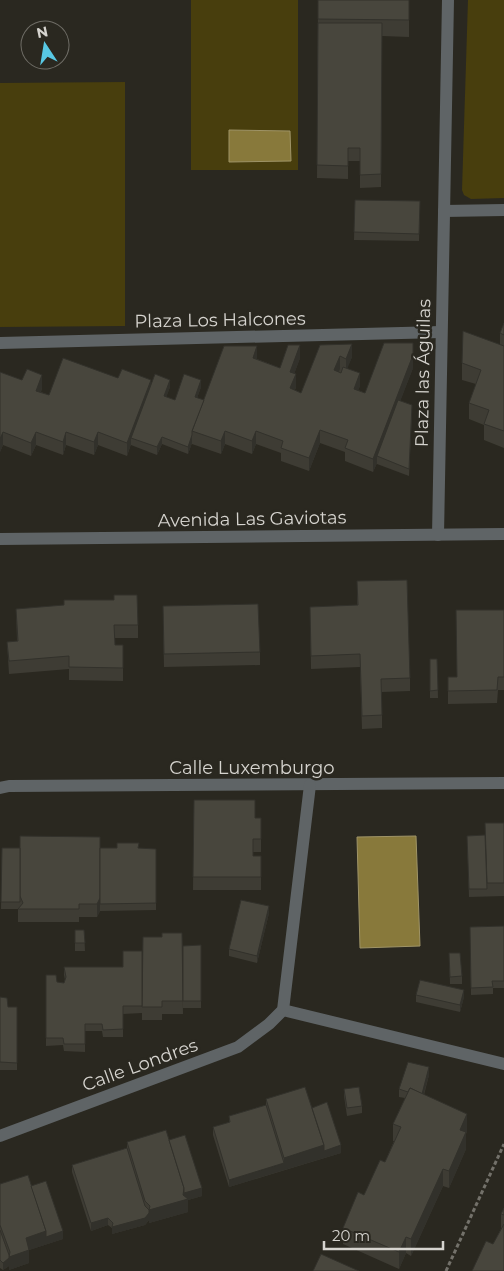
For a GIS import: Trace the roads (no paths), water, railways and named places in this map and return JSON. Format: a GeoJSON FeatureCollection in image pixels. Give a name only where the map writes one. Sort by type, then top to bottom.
{"type":"FeatureCollection","features":[{"type":"Feature","properties":{"kind":"street","name":"Plaza las Águilas"},"geometry":{"type":"LineString","coordinates":[[438,535],[448,0]]}},
{"type":"Feature","properties":{"kind":"street"},"geometry":{"type":"LineString","coordinates":[[444,211],[504,210]]}},
{"type":"Feature","properties":{"kind":"street","name":"Plaza Los Halcones"},"geometry":{"type":"LineString","coordinates":[[0,343],[441,332]]}},
{"type":"Feature","properties":{"kind":"street","name":"Avenida Las Gaviotas"},"geometry":{"type":"LineString","coordinates":[[0,539],[504,534]]}},
{"type":"Feature","properties":{"kind":"street","name":"Calle Luxemburgo"},"geometry":{"type":"LineString","coordinates":[[0,788],[9,786],[310,786],[504,783]]}},
{"type":"Feature","properties":{"kind":"street"},"geometry":{"type":"LineString","coordinates":[[310,786],[283,1010],[504,1064]]}},
{"type":"Feature","properties":{"kind":"street","name":"Calle Londres"},"geometry":{"type":"LineString","coordinates":[[0,1136],[238,1047],[269,1024],[283,1010]]}}]}
